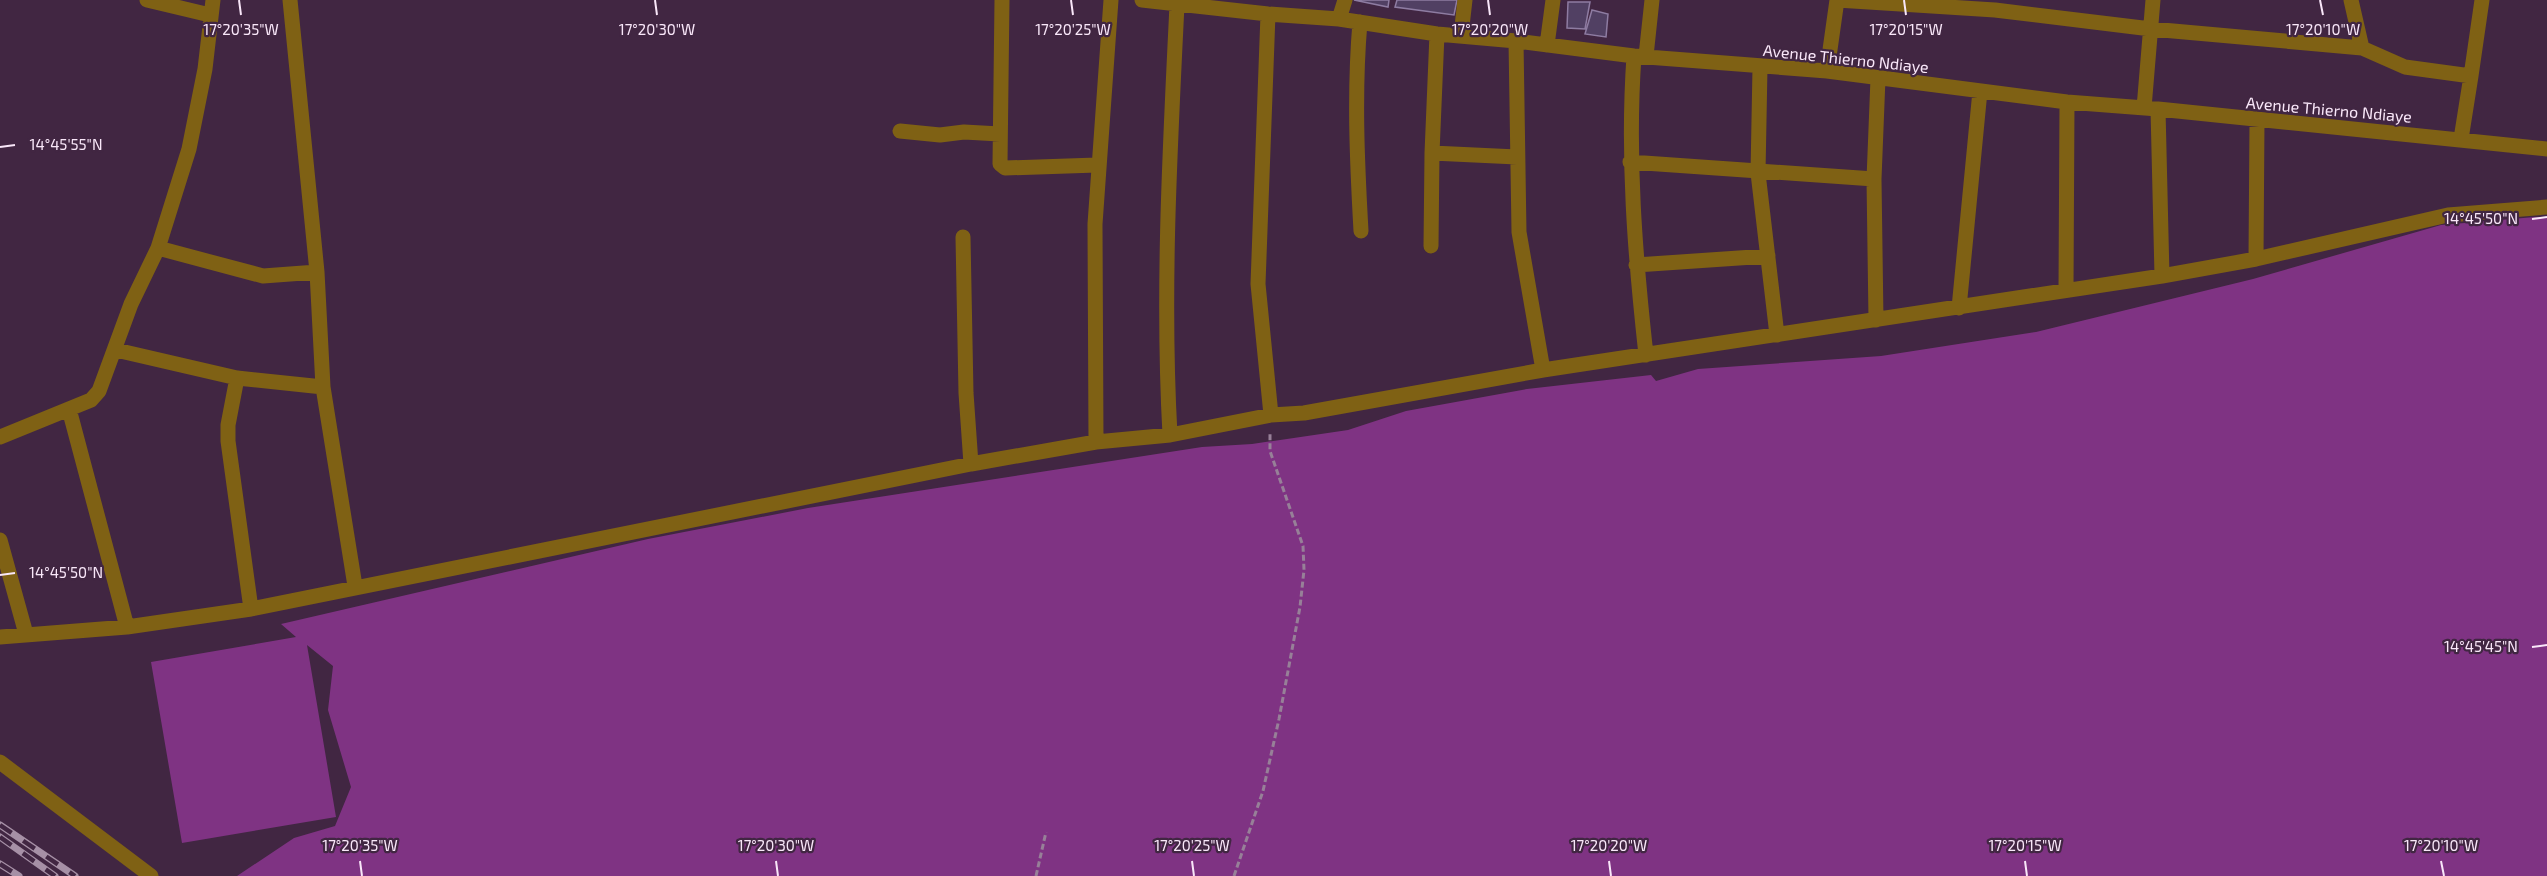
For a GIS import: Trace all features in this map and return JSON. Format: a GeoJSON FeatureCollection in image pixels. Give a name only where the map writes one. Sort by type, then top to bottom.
{"type":"FeatureCollection","features":[{"type":"Feature","properties":{"kind":"street"},"geometry":{"type":"LineString","coordinates":[[0,437],[91,400],[99,391],[116,350],[131,304],[158,248],[189,149],[205,69],[211,7],[147,0]]}},
{"type":"Feature","properties":{"kind":"street"},"geometry":{"type":"LineString","coordinates":[[290,0],[317,272],[323,387],[355,586]]}},
{"type":"Feature","properties":{"kind":"street"},"geometry":{"type":"LineString","coordinates":[[1002,0],[1000,165],[1005,168],[1097,165]]}},
{"type":"Feature","properties":{"kind":"street"},"geometry":{"type":"LineString","coordinates":[[1096,442],[1094,256],[1097,165],[1111,0]]}},
{"type":"Feature","properties":{"kind":"street","name":"Avenue Thierno Ndiaye"},"geometry":{"type":"LineString","coordinates":[[1149,0],[1178,5],[1339,19],[1437,34],[1640,56],[1827,71],[2067,102],[2151,108],[2547,149]]}},
{"type":"Feature","properties":{"kind":"street"},"geometry":{"type":"LineString","coordinates":[[1339,19],[1345,0]]}},
{"type":"Feature","properties":{"kind":"street"},"geometry":{"type":"LineString","coordinates":[[1461,35],[1465,0]]}},
{"type":"Feature","properties":{"kind":"street"},"geometry":{"type":"LineString","coordinates":[[1547,45],[1553,0]]}},
{"type":"Feature","properties":{"kind":"street"},"geometry":{"type":"LineString","coordinates":[[1646,355],[1636,265],[1630,162],[1640,56],[1652,0]]}},
{"type":"Feature","properties":{"kind":"street"},"geometry":{"type":"LineString","coordinates":[[1827,71],[1837,0],[1995,10],[2151,29],[2362,48],[2405,67],[2470,76]]}},
{"type":"Feature","properties":{"kind":"street"},"geometry":{"type":"LineString","coordinates":[[2153,0],[2151,108],[2162,276]]}},
{"type":"Feature","properties":{"kind":"street"},"geometry":{"type":"LineString","coordinates":[[2351,0],[2362,48]]}},
{"type":"Feature","properties":{"kind":"street"},"geometry":{"type":"LineString","coordinates":[[2461,139],[2482,0]]}},
{"type":"Feature","properties":{"kind":"street"},"geometry":{"type":"LineString","coordinates":[[1170,435],[1167,340],[1168,219],[1178,5]]}},
{"type":"Feature","properties":{"kind":"street"},"geometry":{"type":"LineString","coordinates":[[1268,14],[1258,284],[1271,415]]}},
{"type":"Feature","properties":{"kind":"street"},"geometry":{"type":"LineString","coordinates":[[1360,22],[1356,72],[1356,124],[1361,231]]}},
{"type":"Feature","properties":{"kind":"street"},"geometry":{"type":"LineString","coordinates":[[1431,246],[1437,34]]}},
{"type":"Feature","properties":{"kind":"street"},"geometry":{"type":"LineString","coordinates":[[1516,41],[1518,232],[1543,370]]}},
{"type":"Feature","properties":{"kind":"street"},"geometry":{"type":"LineString","coordinates":[[1760,67],[1758,173],[1777,335]]}},
{"type":"Feature","properties":{"kind":"street"},"geometry":{"type":"LineString","coordinates":[[1875,320],[1874,179],[1878,78]]}},
{"type":"Feature","properties":{"kind":"street"},"geometry":{"type":"LineString","coordinates":[[1959,308],[1980,91]]}},
{"type":"Feature","properties":{"kind":"street"},"geometry":{"type":"LineString","coordinates":[[2066,290],[2067,102]]}},
{"type":"Feature","properties":{"kind":"street"},"geometry":{"type":"LineString","coordinates":[[2256,259],[2257,120]]}},
{"type":"Feature","properties":{"kind":"street"},"geometry":{"type":"LineString","coordinates":[[900,131],[940,135],[964,132],[1000,134]]}},
{"type":"Feature","properties":{"kind":"street"},"geometry":{"type":"LineString","coordinates":[[1432,153],[1517,157]]}},
{"type":"Feature","properties":{"kind":"street"},"geometry":{"type":"LineString","coordinates":[[1630,162],[1758,173],[1874,179]]}},
{"type":"Feature","properties":{"kind":"street"},"geometry":{"type":"LineString","coordinates":[[0,637],[128,627],[251,609],[355,586],[971,464],[1096,442],[1170,435],[1271,415],[1304,413],[1543,370],[2162,276],[2256,259],[2448,215],[2547,207]]}},
{"type":"Feature","properties":{"kind":"street"},"geometry":{"type":"LineString","coordinates":[[963,237],[966,393],[971,464]]}},
{"type":"Feature","properties":{"kind":"street"},"geometry":{"type":"LineString","coordinates":[[158,248],[263,276],[317,272]]}},
{"type":"Feature","properties":{"kind":"street"},"geometry":{"type":"LineString","coordinates":[[1636,265],[1768,256]]}},
{"type":"Feature","properties":{"kind":"street"},"geometry":{"type":"LineString","coordinates":[[116,350],[237,378],[323,387]]}},
{"type":"Feature","properties":{"kind":"street"},"geometry":{"type":"LineString","coordinates":[[237,378],[228,425],[228,441],[251,609]]}},
{"type":"Feature","properties":{"kind":"street"},"geometry":{"type":"LineString","coordinates":[[69,409],[128,627]]}},
{"type":"Feature","properties":{"kind":"street"},"geometry":{"type":"LineString","coordinates":[[0,540],[26,634]]}},
{"type":"Feature","properties":{"kind":"street"},"geometry":{"type":"LineString","coordinates":[[0,762],[151,876]]}},
{"type":"Feature","properties":{"kind":"path"},"geometry":{"type":"LineString","coordinates":[[1234,876],[1263,790],[1300,607],[1304,570],[1303,546],[1270,451],[1271,415]]}},
{"type":"Feature","properties":{"kind":"path"},"geometry":{"type":"LineString","coordinates":[[1036,876],[1046,832]]}},
{"type":"Feature","properties":{"kind":"shaded area"},"geometry":{"type":"Polygon","coordinates":[[[2547,217],[2547,876],[237,876],[294,838],[335,826],[351,787],[328,710],[333,666],[307,645],[336,817],[182,843],[151,662],[296,637],[281,624],[648,539],[808,508],[1202,447],[1252,444],[1348,430],[1406,411],[1527,389],[1651,375],[1656,381],[1698,369],[1881,356],[2036,332],[2253,279],[2441,225],[2547,217]]]}},
{"type":"Feature","properties":{"kind":"building"},"geometry":{"type":"Polygon","coordinates":[[[1354,0],[1389,0],[1388,7],[1354,0]]]}},
{"type":"Feature","properties":{"kind":"building"},"geometry":{"type":"Polygon","coordinates":[[[1397,0],[1457,0],[1454,15],[1395,7],[1397,0]]]}},
{"type":"Feature","properties":{"kind":"building"},"geometry":{"type":"Polygon","coordinates":[[[1568,2],[1590,2],[1585,29],[1567,28],[1568,2]]]}},
{"type":"Feature","properties":{"kind":"building"},"geometry":{"type":"Polygon","coordinates":[[[1592,10],[1608,14],[1606,37],[1585,34],[1592,10]]]}},
{"type":"Feature","properties":{"kind":"railway"},"geometry":{"type":"LineString","coordinates":[[0,825],[75,876]]}},
{"type":"Feature","properties":{"kind":"railway"},"geometry":{"type":"LineString","coordinates":[[0,837],[55,876]]}},
{"type":"Feature","properties":{"kind":"railway"},"geometry":{"type":"LineString","coordinates":[[0,864],[19,876]]}}]}
